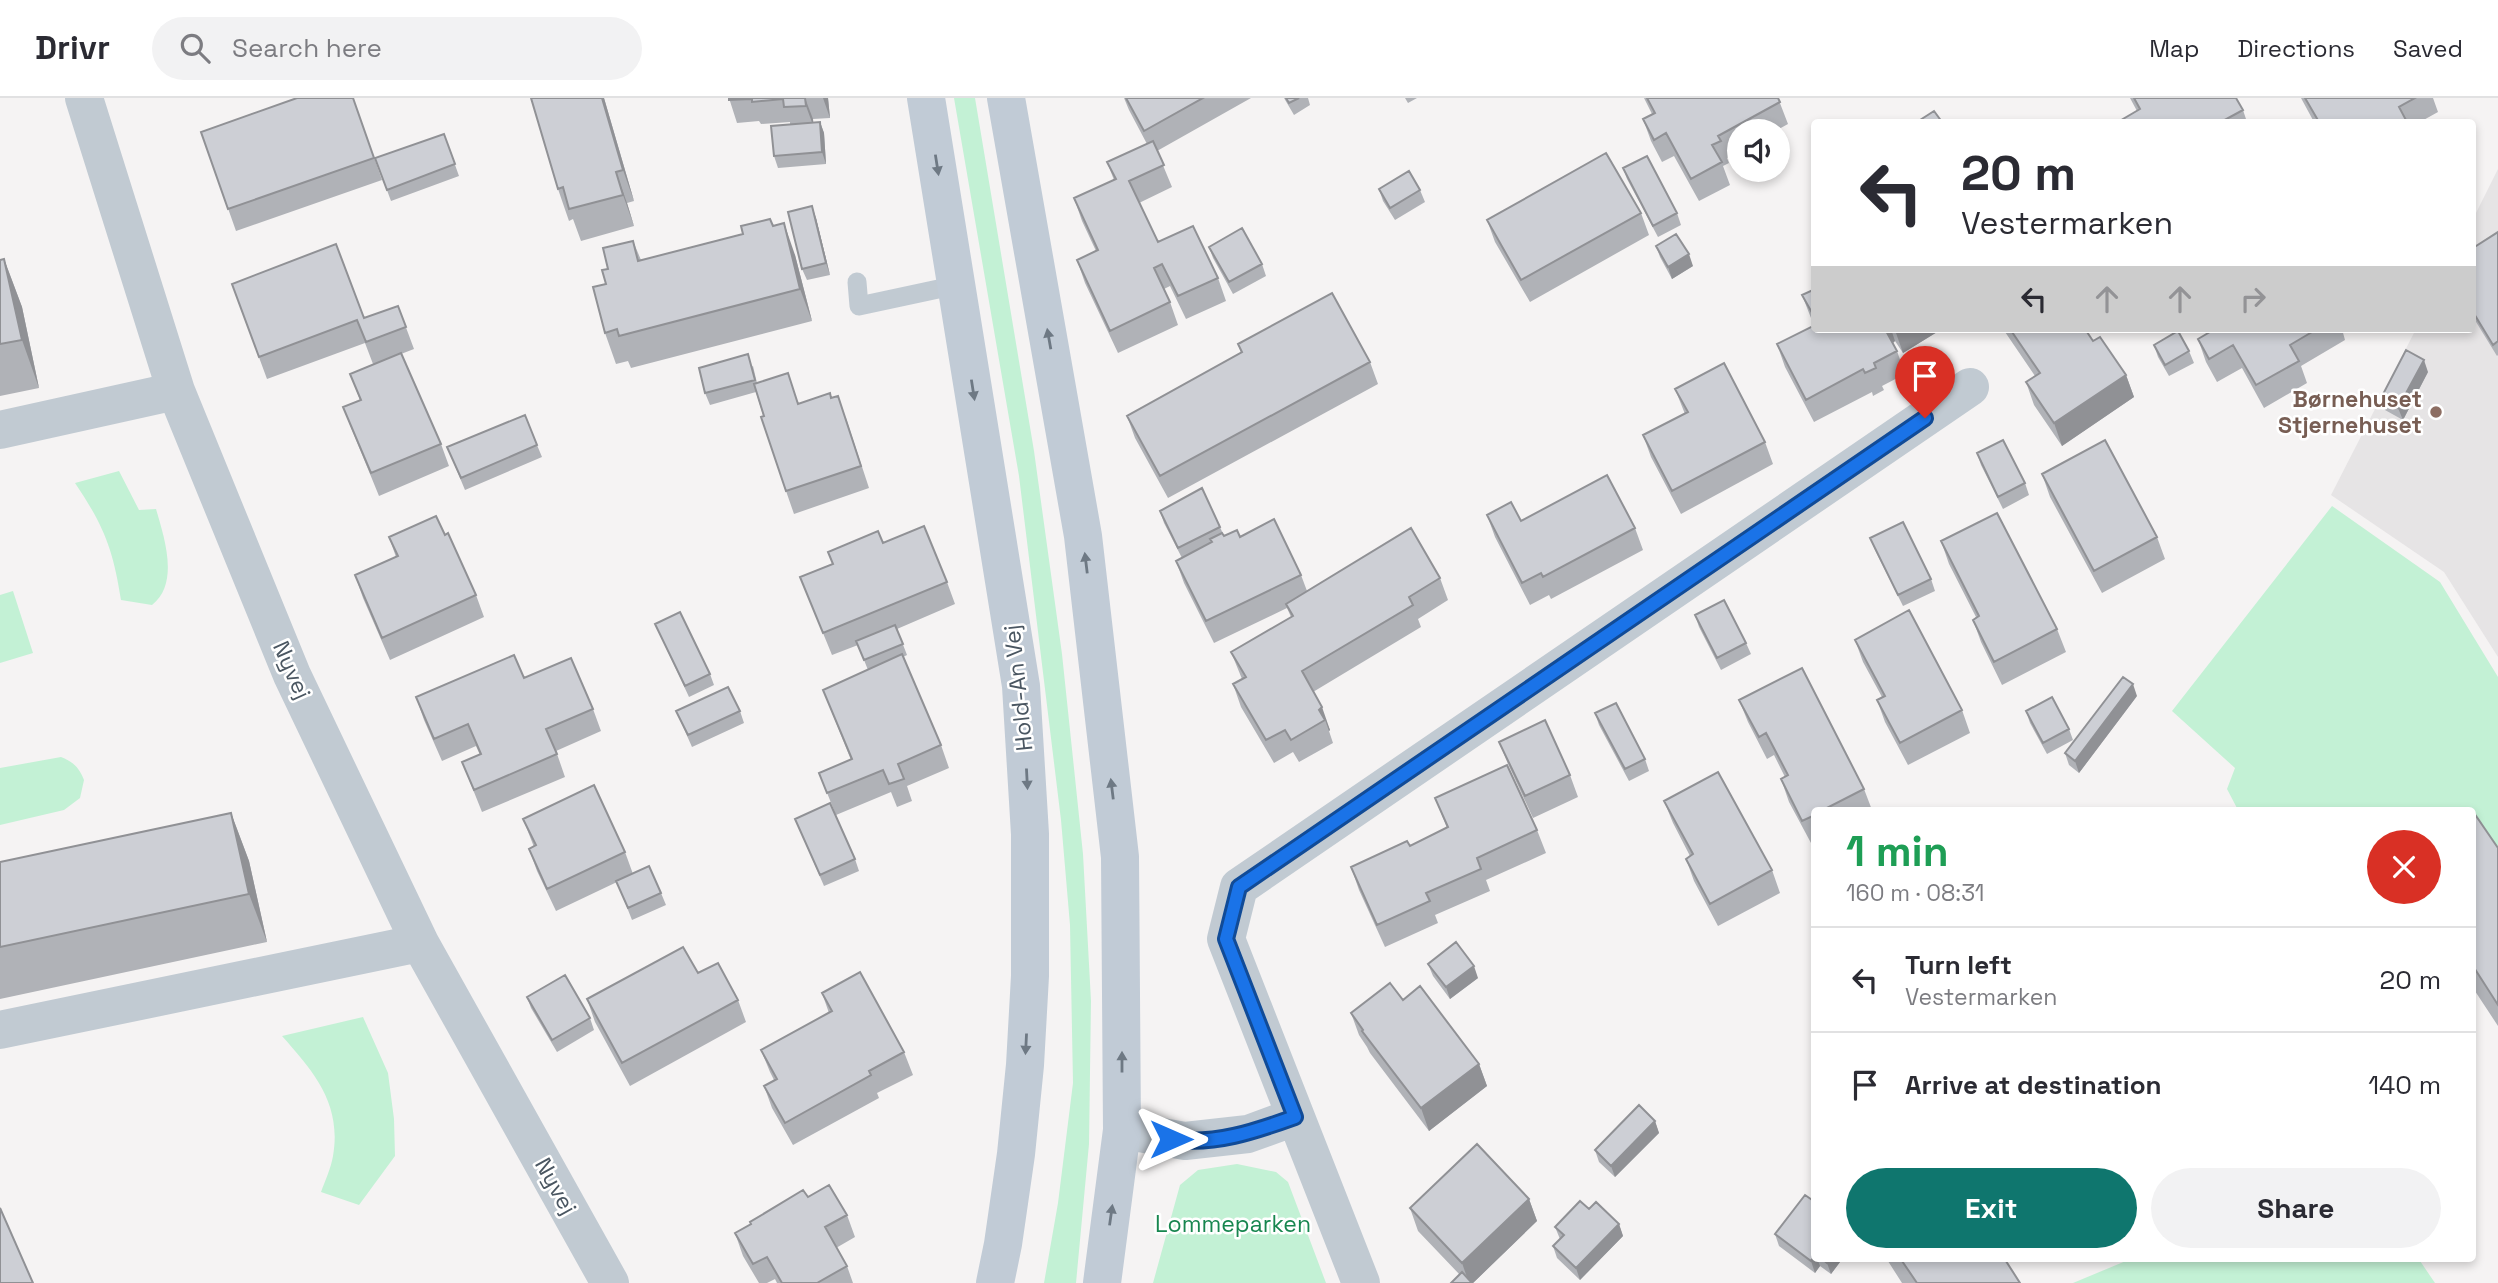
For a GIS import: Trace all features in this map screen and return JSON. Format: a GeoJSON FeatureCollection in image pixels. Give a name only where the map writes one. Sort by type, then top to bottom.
{"type":"FeatureCollection","features":[{"type":"Feature","properties":{"kind":"street","name":"Nyvej"},"geometry":{"type":"LineString","coordinates":[[84,98],[176,391],[292,675],[420,943],[610,1283]]}},
{"type":"Feature","properties":{"kind":"street","name":"Hold-An Vej"},"geometry":{"type":"LineString","coordinates":[[926,98],[1021,686],[1030,834],[1030,976],[1025,1065],[1007,1218],[995,1283]]}},
{"type":"Feature","properties":{"kind":"street"},"geometry":{"type":"LineString","coordinates":[[1006,98],[1083,536],[1120,857],[1122,1130],[1101,1283]]}},
{"type":"Feature","properties":{"kind":"street"},"geometry":{"type":"LineString","coordinates":[[1361,1283],[1226,939],[1239,887],[1970,387]]}},
{"type":"Feature","properties":{"kind":"street"},"geometry":{"type":"LineString","coordinates":[[0,430],[176,391]]}},
{"type":"Feature","properties":{"kind":"street"},"geometry":{"type":"LineString","coordinates":[[0,1030],[420,943]]}},
{"type":"Feature","properties":{"kind":"street"},"geometry":{"type":"LineString","coordinates":[[1122,1130],[1185,1141],[1248,1134],[1295,1117]]}},
{"type":"Feature","properties":{"kind":"lane"},"geometry":{"type":"LineString","coordinates":[[858,282],[859,306],[957,285]]}},
{"type":"Feature","properties":{"kind":"shaded area","name":"Børnehuset Stjernehuset"},"geometry":{"type":"Polygon","coordinates":[[[2498,169],[2498,657],[2444,572],[2331,495],[2414,333],[2476,333],[2476,213],[2498,169]]]}},
{"type":"Feature","properties":{"kind":"green space"},"geometry":{"type":"Polygon","coordinates":[[[954,98],[975,98],[1034,451],[1062,654],[1083,854],[1091,1001],[1089,1144],[1076,1283],[1044,1283],[1058,1203],[1073,1083],[1070,925],[1061,820],[1019,476],[954,98]]]}},
{"type":"Feature","properties":{"kind":"green space"},"geometry":{"type":"Polygon","coordinates":[[[119,471],[139,510],[156,509],[163,533],[168,572],[161,596],[152,605],[121,600],[115,566],[106,538],[75,483],[119,471]]]}},
{"type":"Feature","properties":{"kind":"green space"},"geometry":{"type":"Polygon","coordinates":[[[2332,506],[2440,582],[2498,677],[2498,868],[2476,867],[2476,807],[2236,807],[2227,789],[2235,768],[2172,711],[2332,506]]]}},
{"type":"Feature","properties":{"kind":"green space"},"geometry":{"type":"Polygon","coordinates":[[[13,591],[33,653],[0,663],[0,595],[13,591]]]}},
{"type":"Feature","properties":{"kind":"green space"},"geometry":{"type":"Polygon","coordinates":[[[61,757],[75,765],[82,775],[84,780],[80,798],[64,810],[0,825],[0,768],[61,757]]]}},
{"type":"Feature","properties":{"kind":"green space"},"geometry":{"type":"Polygon","coordinates":[[[363,1017],[388,1073],[394,1119],[395,1156],[359,1205],[321,1192],[333,1156],[333,1120],[323,1090],[315,1076],[282,1036],[363,1017]]]}},
{"type":"Feature","properties":{"kind":"green space","name":"Lommeparken"},"geometry":{"type":"Polygon","coordinates":[[[1237,1164],[1276,1172],[1288,1182],[1326,1283],[1153,1283],[1180,1185],[1198,1170],[1237,1164]]]}},
{"type":"Feature","properties":{"kind":"green space"},"geometry":{"type":"Polygon","coordinates":[[[2123,1262],[2421,1262],[2435,1283],[2073,1283],[2123,1262]]]}},
{"type":"Feature","properties":{"kind":"building"},"geometry":{"type":"Polygon","coordinates":[[[297,98],[353,98],[374,158],[228,209],[201,132],[297,98]]]}},
{"type":"Feature","properties":{"kind":"building"},"geometry":{"type":"Polygon","coordinates":[[[531,98],[602,98],[623,170],[616,172],[623,195],[569,209],[563,187],[558,189],[531,98]]]}},
{"type":"Feature","properties":{"kind":"building"},"geometry":{"type":"Polygon","coordinates":[[[729,98],[805,98],[806,106],[784,107],[783,99],[752,102],[752,99],[729,98]]]}},
{"type":"Feature","properties":{"kind":"building"},"geometry":{"type":"Polygon","coordinates":[[[1126,98],[1203,98],[1144,131],[1126,98]]]}},
{"type":"Feature","properties":{"kind":"building"},"geometry":{"type":"Polygon","coordinates":[[[1286,98],[1299,98],[1289,103],[1286,98]]]}},
{"type":"Feature","properties":{"kind":"building"},"geometry":{"type":"Polygon","coordinates":[[[1647,98],[1778,98],[1780,102],[1749,119],[1727,119],[1727,131],[1718,136],[1721,141],[1712,145],[1722,162],[1691,179],[1666,133],[1654,140],[1643,119],[1655,113],[1647,98]]]}},
{"type":"Feature","properties":{"kind":"building"},"geometry":{"type":"Polygon","coordinates":[[[2134,98],[2236,98],[2243,110],[2226,119],[2123,119],[2140,109],[2134,98]]]}},
{"type":"Feature","properties":{"kind":"building"},"geometry":{"type":"Polygon","coordinates":[[[2305,98],[2415,98],[2399,107],[2405,119],[2317,119],[2305,98]]]}},
{"type":"Feature","properties":{"kind":"building"},"geometry":{"type":"Polygon","coordinates":[[[1934,111],[1940,119],[1922,119],[1934,111]]]}},
{"type":"Feature","properties":{"kind":"building"},"geometry":{"type":"Polygon","coordinates":[[[820,122],[822,152],[774,156],[771,126],[820,122]]]}},
{"type":"Feature","properties":{"kind":"building"},"geometry":{"type":"Polygon","coordinates":[[[444,134],[455,164],[387,190],[375,158],[444,134]]]}},
{"type":"Feature","properties":{"kind":"building"},"geometry":{"type":"Polygon","coordinates":[[[1153,141],[1164,165],[1129,181],[1158,242],[1193,226],[1218,278],[1178,296],[1162,264],[1154,268],[1170,302],[1110,331],[1077,260],[1098,250],[1074,198],[1116,179],[1107,162],[1153,141]]]}},
{"type":"Feature","properties":{"kind":"building"},"geometry":{"type":"Polygon","coordinates":[[[1606,153],[1641,213],[1521,280],[1487,220],[1606,153]]]}},
{"type":"Feature","properties":{"kind":"building"},"geometry":{"type":"Polygon","coordinates":[[[1647,156],[1677,213],[1653,226],[1623,168],[1647,156]]]}},
{"type":"Feature","properties":{"kind":"building"},"geometry":{"type":"Polygon","coordinates":[[[1409,171],[1420,190],[1390,208],[1379,189],[1409,171]]]}},
{"type":"Feature","properties":{"kind":"building"},"geometry":{"type":"Polygon","coordinates":[[[812,206],[826,263],[802,269],[788,212],[812,206]]]}},
{"type":"Feature","properties":{"kind":"building"},"geometry":{"type":"Polygon","coordinates":[[[770,219],[773,226],[784,223],[800,289],[619,336],[617,329],[605,333],[593,287],[606,284],[602,270],[608,269],[603,248],[633,241],[638,261],[743,234],[741,226],[770,219]]]}},
{"type":"Feature","properties":{"kind":"building"},"geometry":{"type":"Polygon","coordinates":[[[1242,228],[1262,264],[1229,282],[1209,247],[1242,228]]]}},
{"type":"Feature","properties":{"kind":"building"},"geometry":{"type":"Polygon","coordinates":[[[2498,232],[2498,341],[2493,345],[2476,317],[2476,246],[2498,232]]]}},
{"type":"Feature","properties":{"kind":"building"},"geometry":{"type":"Polygon","coordinates":[[[1676,234],[1689,254],[1668,267],[1656,246],[1676,234]]]}},
{"type":"Feature","properties":{"kind":"building"},"geometry":{"type":"Polygon","coordinates":[[[336,244],[364,318],[398,306],[406,327],[366,342],[357,320],[259,357],[232,284],[336,244]]]}},
{"type":"Feature","properties":{"kind":"building"},"geometry":{"type":"Polygon","coordinates":[[[4,259],[22,340],[0,344],[0,260],[4,259]]]}},
{"type":"Feature","properties":{"kind":"building"},"geometry":{"type":"Polygon","coordinates":[[[1811,291],[1811,311],[1802,295],[1811,291]]]}},
{"type":"Feature","properties":{"kind":"building"},"geometry":{"type":"Polygon","coordinates":[[[1332,293],[1370,362],[1160,476],[1127,416],[1242,352],[1238,344],[1332,293]]]}},
{"type":"Feature","properties":{"kind":"building"},"geometry":{"type":"Polygon","coordinates":[[[1811,327],[1811,333],[1887,333],[1897,351],[1874,363],[1876,368],[1865,373],[1863,369],[1806,400],[1777,344],[1811,327]]]}},
{"type":"Feature","properties":{"kind":"building"},"geometry":{"type":"Polygon","coordinates":[[[2013,333],[2088,333],[2093,341],[2100,337],[2126,375],[2054,423],[2026,382],[2040,373],[2013,333]]]}},
{"type":"Feature","properties":{"kind":"building"},"geometry":{"type":"Polygon","coordinates":[[[2179,333],[2189,351],[2165,365],[2154,345],[2179,333]]]}},
{"type":"Feature","properties":{"kind":"building"},"geometry":{"type":"Polygon","coordinates":[[[2208,333],[2310,333],[2290,345],[2299,361],[2256,385],[2233,345],[2209,359],[2198,339],[2208,333]]]}},
{"type":"Feature","properties":{"kind":"building"},"geometry":{"type":"Polygon","coordinates":[[[2406,350],[2424,360],[2398,408],[2381,398],[2406,350]]]}},
{"type":"Feature","properties":{"kind":"building"},"geometry":{"type":"Polygon","coordinates":[[[401,353],[441,444],[371,473],[343,407],[361,400],[350,374],[401,353]]]}},
{"type":"Feature","properties":{"kind":"building"},"geometry":{"type":"Polygon","coordinates":[[[748,354],[755,380],[705,393],[699,368],[748,354]]]}},
{"type":"Feature","properties":{"kind":"building"},"geometry":{"type":"Polygon","coordinates":[[[1724,363],[1765,442],[1672,491],[1643,435],[1688,412],[1675,389],[1724,363]]]}},
{"type":"Feature","properties":{"kind":"building"},"geometry":{"type":"Polygon","coordinates":[[[788,373],[798,404],[830,393],[831,398],[838,396],[861,466],[786,491],[761,417],[764,416],[754,384],[788,373]]]}},
{"type":"Feature","properties":{"kind":"building"},"geometry":{"type":"Polygon","coordinates":[[[525,415],[537,445],[461,478],[447,447],[525,415]]]}},
{"type":"Feature","properties":{"kind":"building"},"geometry":{"type":"Polygon","coordinates":[[[2003,440],[2025,483],[1998,497],[1977,453],[2003,440]]]}},
{"type":"Feature","properties":{"kind":"building"},"geometry":{"type":"Polygon","coordinates":[[[2105,440],[2157,537],[2094,571],[2042,474],[2105,440]]]}},
{"type":"Feature","properties":{"kind":"building"},"geometry":{"type":"Polygon","coordinates":[[[1607,475],[1635,528],[1543,577],[1541,573],[1522,583],[1487,515],[1511,502],[1521,521],[1607,475]]]}},
{"type":"Feature","properties":{"kind":"building"},"geometry":{"type":"Polygon","coordinates":[[[1202,488],[1220,527],[1178,548],[1160,511],[1202,488]]]}},
{"type":"Feature","properties":{"kind":"building"},"geometry":{"type":"Polygon","coordinates":[[[1997,513],[2057,629],[1994,662],[1973,620],[1979,616],[1941,541],[1997,513]]]}},
{"type":"Feature","properties":{"kind":"building"},"geometry":{"type":"Polygon","coordinates":[[[436,516],[445,535],[448,533],[476,595],[382,638],[355,575],[398,556],[389,537],[436,516]]]}},
{"type":"Feature","properties":{"kind":"building"},"geometry":{"type":"Polygon","coordinates":[[[1274,519],[1301,575],[1206,621],[1176,561],[1212,542],[1210,539],[1222,533],[1224,536],[1237,530],[1240,537],[1274,519]]]}},
{"type":"Feature","properties":{"kind":"building"},"geometry":{"type":"Polygon","coordinates":[[[1903,522],[1931,579],[1898,595],[1870,538],[1903,522]]]}},
{"type":"Feature","properties":{"kind":"building"},"geometry":{"type":"Polygon","coordinates":[[[924,526],[947,582],[823,633],[800,577],[833,564],[828,552],[878,531],[883,543],[924,526]]]}},
{"type":"Feature","properties":{"kind":"building"},"geometry":{"type":"Polygon","coordinates":[[[1411,528],[1440,578],[1409,597],[1413,605],[1302,671],[1322,707],[1319,710],[1325,720],[1291,740],[1285,730],[1266,740],[1233,684],[1246,677],[1231,652],[1293,616],[1286,604],[1411,528]]]}},
{"type":"Feature","properties":{"kind":"building"},"geometry":{"type":"Polygon","coordinates":[[[1724,600],[1746,643],[1717,658],[1695,615],[1724,600]]]}},
{"type":"Feature","properties":{"kind":"building"},"geometry":{"type":"Polygon","coordinates":[[[1909,610],[1962,710],[1900,743],[1877,700],[1885,696],[1855,640],[1909,610]]]}},
{"type":"Feature","properties":{"kind":"building"},"geometry":{"type":"Polygon","coordinates":[[[680,612],[710,674],[685,686],[655,624],[680,612]]]}},
{"type":"Feature","properties":{"kind":"building"},"geometry":{"type":"Polygon","coordinates":[[[895,625],[903,644],[864,660],[856,641],[895,625]]]}},
{"type":"Feature","properties":{"kind":"building"},"geometry":{"type":"Polygon","coordinates":[[[902,654],[941,745],[898,764],[904,779],[889,784],[883,770],[827,793],[819,773],[852,759],[823,690],[902,654]]]}},
{"type":"Feature","properties":{"kind":"building"},"geometry":{"type":"Polygon","coordinates":[[[514,655],[524,678],[571,658],[593,709],[546,729],[557,754],[474,790],[462,762],[481,754],[468,724],[434,739],[416,697],[514,655]]]}},
{"type":"Feature","properties":{"kind":"building"},"geometry":{"type":"Polygon","coordinates":[[[1802,668],[1864,789],[1829,807],[1811,807],[1811,817],[1802,821],[1781,779],[1788,775],[1766,733],[1759,737],[1739,700],[1802,668]]]}},
{"type":"Feature","properties":{"kind":"building"},"geometry":{"type":"Polygon","coordinates":[[[2123,677],[2133,684],[2075,761],[2065,753],[2123,677]]]}},
{"type":"Feature","properties":{"kind":"building"},"geometry":{"type":"Polygon","coordinates":[[[728,687],[740,711],[688,735],[676,711],[728,687]]]}},
{"type":"Feature","properties":{"kind":"building"},"geometry":{"type":"Polygon","coordinates":[[[2052,697],[2069,729],[2043,743],[2026,711],[2052,697]]]}},
{"type":"Feature","properties":{"kind":"building"},"geometry":{"type":"Polygon","coordinates":[[[1616,703],[1645,759],[1625,769],[1595,713],[1616,703]]]}},
{"type":"Feature","properties":{"kind":"building"},"geometry":{"type":"Polygon","coordinates":[[[1545,720],[1570,775],[1525,796],[1499,742],[1545,720]]]}},
{"type":"Feature","properties":{"kind":"building"},"geometry":{"type":"Polygon","coordinates":[[[1507,765],[1537,830],[1477,858],[1481,869],[1426,893],[1430,901],[1377,925],[1351,867],[1407,841],[1410,846],[1448,827],[1435,798],[1507,765]]]}},
{"type":"Feature","properties":{"kind":"building"},"geometry":{"type":"Polygon","coordinates":[[[1718,772],[1772,870],[1710,904],[1686,859],[1693,854],[1664,801],[1718,772]]]}},
{"type":"Feature","properties":{"kind":"building"},"geometry":{"type":"Polygon","coordinates":[[[594,785],[625,852],[547,889],[529,849],[536,845],[523,819],[594,785]]]}},
{"type":"Feature","properties":{"kind":"building"},"geometry":{"type":"Polygon","coordinates":[[[830,803],[855,859],[820,875],[795,819],[830,803]]]}},
{"type":"Feature","properties":{"kind":"building"},"geometry":{"type":"Polygon","coordinates":[[[231,813],[249,894],[0,947],[0,862],[231,813]]]}},
{"type":"Feature","properties":{"kind":"building"},"geometry":{"type":"Polygon","coordinates":[[[2476,816],[2498,848],[2498,1005],[2476,971],[2476,816]]]}},
{"type":"Feature","properties":{"kind":"building"},"geometry":{"type":"Polygon","coordinates":[[[649,866],[661,893],[628,908],[616,881],[649,866]]]}},
{"type":"Feature","properties":{"kind":"building"},"geometry":{"type":"Polygon","coordinates":[[[1456,942],[1474,966],[1446,987],[1428,964],[1456,942]]]}},
{"type":"Feature","properties":{"kind":"building"},"geometry":{"type":"Polygon","coordinates":[[[683,947],[698,973],[718,963],[738,1000],[622,1063],[587,999],[683,947]]]}},
{"type":"Feature","properties":{"kind":"building"},"geometry":{"type":"Polygon","coordinates":[[[860,972],[904,1052],[869,1071],[871,1075],[785,1123],[764,1086],[777,1079],[761,1050],[832,1011],[822,993],[860,972]]]}},
{"type":"Feature","properties":{"kind":"building"},"geometry":{"type":"Polygon","coordinates":[[[565,975],[590,1018],[552,1040],[527,997],[565,975]]]}},
{"type":"Feature","properties":{"kind":"building"},"geometry":{"type":"Polygon","coordinates":[[[1390,983],[1403,1000],[1420,986],[1479,1064],[1421,1108],[1351,1013],[1390,983]]]}},
{"type":"Feature","properties":{"kind":"building"},"geometry":{"type":"Polygon","coordinates":[[[1639,1105],[1655,1121],[1611,1166],[1595,1150],[1639,1105]]]}},
{"type":"Feature","properties":{"kind":"building"},"geometry":{"type":"Polygon","coordinates":[[[1477,1144],[1529,1199],[1462,1263],[1410,1208],[1477,1144]]]}},
{"type":"Feature","properties":{"kind":"building"},"geometry":{"type":"Polygon","coordinates":[[[829,1185],[847,1215],[825,1227],[847,1266],[817,1283],[782,1283],[767,1257],[753,1264],[735,1233],[803,1190],[808,1197],[829,1185]]]}},
{"type":"Feature","properties":{"kind":"building"},"geometry":{"type":"Polygon","coordinates":[[[1805,1195],[1811,1199],[1811,1261],[1775,1234],[1805,1195]]]}},
{"type":"Feature","properties":{"kind":"building"},"geometry":{"type":"Polygon","coordinates":[[[1580,1201],[1589,1209],[1596,1202],[1619,1224],[1576,1268],[1553,1246],[1564,1235],[1555,1227],[1580,1201]]]}},
{"type":"Feature","properties":{"kind":"building"},"geometry":{"type":"Polygon","coordinates":[[[0,1208],[33,1283],[0,1283],[0,1208]]]}},
{"type":"Feature","properties":{"kind":"building"},"geometry":{"type":"Polygon","coordinates":[[[1903,1262],[2007,1262],[2020,1283],[1917,1283],[1903,1262]]]}},
{"type":"Feature","properties":{"kind":"building"},"geometry":{"type":"Polygon","coordinates":[[[1462,1272],[1472,1283],[1451,1283],[1462,1272]]]}},
{"type":"Feature","properties":{"kind":"place","name":"Børnehuset Stjernehuset"},"geometry":{"type":"Point","coordinates":[2436,412]}},
{"type":"Feature","properties":{"kind":"route"},"geometry":{"type":"LineString","coordinates":[[1171,1139],[1185,1141],[1248,1134],[1295,1117],[1226,939],[1239,887],[1925,418]]}}]}
